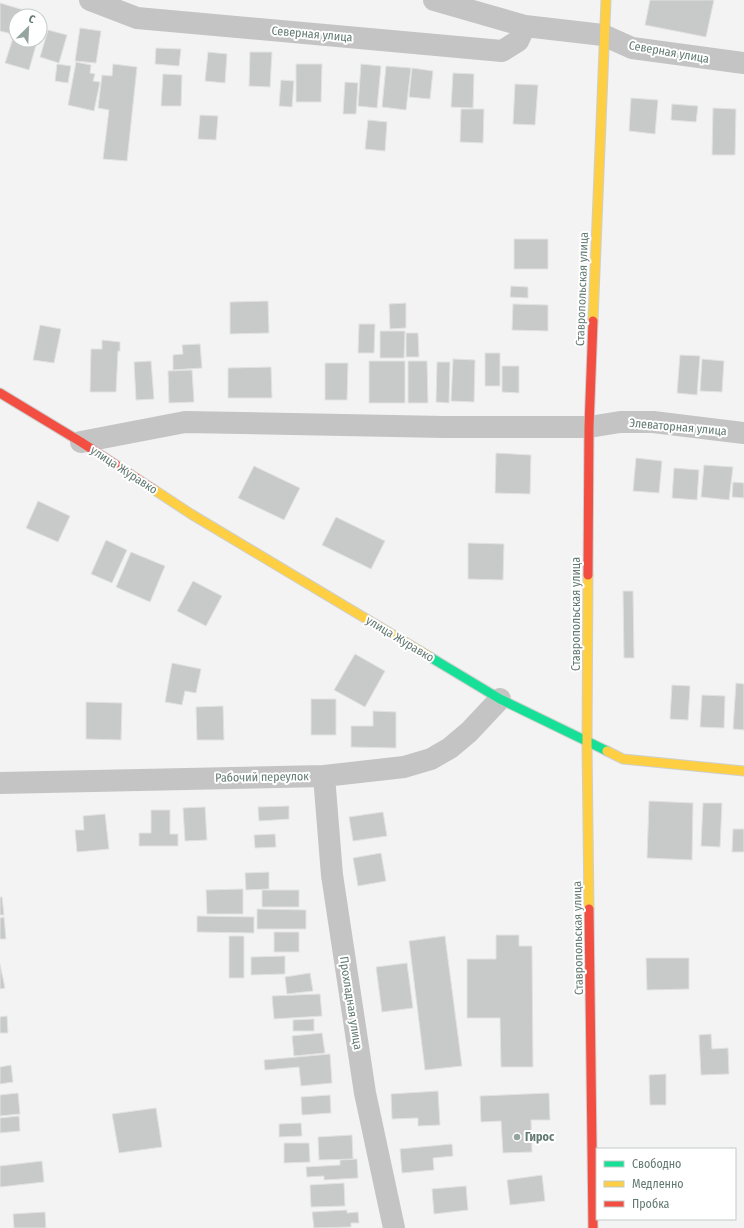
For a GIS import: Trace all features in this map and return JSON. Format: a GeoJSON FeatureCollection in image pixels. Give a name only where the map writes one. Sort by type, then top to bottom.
{"type":"FeatureCollection","features":[{"type":"Feature","properties":{"kind":"street","name":"Северная улица"},"geometry":{"type":"LineString","coordinates":[[90,0],[137,18],[502,51],[518,41],[525,26]]}},
{"type":"Feature","properties":{"kind":"street","name":"Северная улица"},"geometry":{"type":"LineString","coordinates":[[434,0],[525,26],[603,35],[632,48],[744,63]]}},
{"type":"Feature","properties":{"kind":"street","name":"Ставропольская улица"},"geometry":{"type":"LineString","coordinates":[[593,1228],[587,743],[589,427],[603,35],[606,0]]}},
{"type":"Feature","properties":{"kind":"street","name":"улица Журавко"},"geometry":{"type":"LineString","coordinates":[[0,393],[81,442],[191,514],[500,699],[587,743],[623,759],[744,771]]}},
{"type":"Feature","properties":{"kind":"street","name":"улица Журавко"},"geometry":{"type":"LineString","coordinates":[[81,442],[185,422],[444,427],[589,427]]}},
{"type":"Feature","properties":{"kind":"street","name":"Элеваторная улица"},"geometry":{"type":"LineString","coordinates":[[589,427],[620,422],[653,422],[744,433]]}},
{"type":"Feature","properties":{"kind":"street","name":"Рабочий переулок"},"geometry":{"type":"LineString","coordinates":[[0,783],[324,776],[404,767],[430,759],[450,748],[469,732],[500,699]]}},
{"type":"Feature","properties":{"kind":"street","name":"Прохладная улица"},"geometry":{"type":"LineString","coordinates":[[324,776],[332,875],[365,1093],[394,1228]]}},
{"type":"Feature","properties":{"kind":"building"},"geometry":{"type":"Polygon","coordinates":[[[650,0],[714,0],[706,37],[645,25],[650,0]]]}},
{"type":"Feature","properties":{"kind":"building"},"geometry":{"type":"Polygon","coordinates":[[[0,3],[17,8],[8,8],[8,33],[0,31],[0,3]]]}},
{"type":"Feature","properties":{"kind":"building"},"geometry":{"type":"Polygon","coordinates":[[[80,28],[101,31],[96,63],[75,61],[80,28]]]}},
{"type":"Feature","properties":{"kind":"building"},"geometry":{"type":"Polygon","coordinates":[[[48,30],[67,35],[59,63],[40,57],[43,48],[48,48],[48,30]]]}},
{"type":"Feature","properties":{"kind":"building"},"geometry":{"type":"Polygon","coordinates":[[[10,48],[35,48],[29,70],[5,63],[10,48]]]}},
{"type":"Feature","properties":{"kind":"building"},"geometry":{"type":"Polygon","coordinates":[[[156,48],[181,49],[179,66],[155,64],[156,48]]]}},
{"type":"Feature","properties":{"kind":"building"},"geometry":{"type":"Polygon","coordinates":[[[208,52],[227,54],[225,83],[205,81],[208,52]]]}},
{"type":"Feature","properties":{"kind":"building"},"geometry":{"type":"Polygon","coordinates":[[[250,52],[272,52],[270,87],[249,86],[250,52]]]}},
{"type":"Feature","properties":{"kind":"building"},"geometry":{"type":"Polygon","coordinates":[[[76,62],[91,65],[90,73],[95,74],[93,81],[100,82],[94,111],[68,105],[76,62]]]}},
{"type":"Feature","properties":{"kind":"building"},"geometry":{"type":"Polygon","coordinates":[[[57,64],[71,66],[68,83],[55,81],[57,64]]]}},
{"type":"Feature","properties":{"kind":"building"},"geometry":{"type":"Polygon","coordinates":[[[113,64],[137,67],[127,161],[103,159],[109,110],[98,108],[102,75],[112,76],[113,64]]]}},
{"type":"Feature","properties":{"kind":"building"},"geometry":{"type":"Polygon","coordinates":[[[296,64],[322,64],[321,102],[296,102],[296,64]]]}},
{"type":"Feature","properties":{"kind":"building"},"geometry":{"type":"Polygon","coordinates":[[[361,64],[381,66],[377,108],[358,106],[361,64]]]}},
{"type":"Feature","properties":{"kind":"building"},"geometry":{"type":"Polygon","coordinates":[[[386,66],[411,68],[406,110],[382,107],[386,66]]]}},
{"type":"Feature","properties":{"kind":"building"},"geometry":{"type":"Polygon","coordinates":[[[412,68],[433,71],[430,99],[409,97],[412,68]]]}},
{"type":"Feature","properties":{"kind":"building"},"geometry":{"type":"Polygon","coordinates":[[[453,73],[474,74],[473,108],[451,107],[453,73]]]}},
{"type":"Feature","properties":{"kind":"building"},"geometry":{"type":"Polygon","coordinates":[[[163,74],[182,75],[181,106],[161,106],[163,74]]]}},
{"type":"Feature","properties":{"kind":"building"},"geometry":{"type":"Polygon","coordinates":[[[281,80],[294,81],[292,107],[279,106],[281,80]]]}},
{"type":"Feature","properties":{"kind":"building"},"geometry":{"type":"Polygon","coordinates":[[[345,82],[358,83],[356,114],[343,114],[345,82]]]}},
{"type":"Feature","properties":{"kind":"building"},"geometry":{"type":"Polygon","coordinates":[[[515,84],[538,85],[535,125],[513,124],[515,84]]]}},
{"type":"Feature","properties":{"kind":"building"},"geometry":{"type":"Polygon","coordinates":[[[631,98],[658,100],[655,134],[629,131],[631,98]]]}},
{"type":"Feature","properties":{"kind":"building"},"geometry":{"type":"Polygon","coordinates":[[[672,104],[698,106],[696,122],[671,120],[672,104]]]}},
{"type":"Feature","properties":{"kind":"building"},"geometry":{"type":"Polygon","coordinates":[[[713,108],[736,109],[735,155],[712,155],[713,108]]]}},
{"type":"Feature","properties":{"kind":"building"},"geometry":{"type":"Polygon","coordinates":[[[461,109],[484,109],[483,143],[460,142],[461,109]]]}},
{"type":"Feature","properties":{"kind":"building"},"geometry":{"type":"Polygon","coordinates":[[[200,115],[218,116],[216,140],[198,139],[200,115]]]}},
{"type":"Feature","properties":{"kind":"building"},"geometry":{"type":"Polygon","coordinates":[[[368,120],[387,122],[385,151],[365,149],[368,120]]]}},
{"type":"Feature","properties":{"kind":"building"},"geometry":{"type":"Polygon","coordinates":[[[514,239],[548,239],[548,269],[514,269],[514,239]]]}},
{"type":"Feature","properties":{"kind":"building"},"geometry":{"type":"Polygon","coordinates":[[[511,286],[528,287],[528,298],[510,297],[511,286]]]}},
{"type":"Feature","properties":{"kind":"building"},"geometry":{"type":"Polygon","coordinates":[[[268,301],[269,333],[230,334],[230,302],[268,301]]]}},
{"type":"Feature","properties":{"kind":"building"},"geometry":{"type":"Polygon","coordinates":[[[406,303],[406,328],[390,329],[389,304],[406,303]]]}},
{"type":"Feature","properties":{"kind":"building"},"geometry":{"type":"Polygon","coordinates":[[[513,304],[548,305],[548,331],[512,330],[513,304]]]}},
{"type":"Feature","properties":{"kind":"building"},"geometry":{"type":"Polygon","coordinates":[[[359,324],[375,324],[374,353],[358,353],[359,324]]]}},
{"type":"Feature","properties":{"kind":"building"},"geometry":{"type":"Polygon","coordinates":[[[40,325],[61,329],[54,363],[33,360],[40,325]]]}},
{"type":"Feature","properties":{"kind":"building"},"geometry":{"type":"Polygon","coordinates":[[[380,331],[405,331],[404,358],[380,358],[380,331]]]}},
{"type":"Feature","properties":{"kind":"building"},"geometry":{"type":"Polygon","coordinates":[[[406,333],[418,333],[419,357],[406,357],[406,333]]]}},
{"type":"Feature","properties":{"kind":"building"},"geometry":{"type":"Polygon","coordinates":[[[102,340],[120,342],[120,351],[118,351],[116,392],[90,392],[91,349],[102,349],[102,340]]]}},
{"type":"Feature","properties":{"kind":"building"},"geometry":{"type":"Polygon","coordinates":[[[200,344],[202,368],[173,370],[173,355],[183,354],[182,345],[200,344]]]}},
{"type":"Feature","properties":{"kind":"building"},"geometry":{"type":"Polygon","coordinates":[[[485,353],[500,353],[500,386],[485,386],[485,353]]]}},
{"type":"Feature","properties":{"kind":"building"},"geometry":{"type":"Polygon","coordinates":[[[680,355],[700,356],[697,395],[677,393],[680,355]]]}},
{"type":"Feature","properties":{"kind":"building"},"geometry":{"type":"Polygon","coordinates":[[[453,359],[475,360],[474,402],[451,401],[453,359]]]}},
{"type":"Feature","properties":{"kind":"building"},"geometry":{"type":"Polygon","coordinates":[[[702,359],[724,361],[722,392],[700,391],[702,359]]]}},
{"type":"Feature","properties":{"kind":"building"},"geometry":{"type":"Polygon","coordinates":[[[151,361],[154,399],[136,400],[134,362],[151,361]]]}},
{"type":"Feature","properties":{"kind":"building"},"geometry":{"type":"Polygon","coordinates":[[[369,361],[405,361],[405,403],[369,403],[369,361]]]}},
{"type":"Feature","properties":{"kind":"building"},"geometry":{"type":"Polygon","coordinates":[[[408,361],[427,361],[428,403],[408,403],[408,361]]]}},
{"type":"Feature","properties":{"kind":"building"},"geometry":{"type":"Polygon","coordinates":[[[437,362],[450,362],[449,403],[436,402],[437,362]]]}},
{"type":"Feature","properties":{"kind":"building"},"geometry":{"type":"Polygon","coordinates":[[[325,363],[348,363],[347,400],[325,400],[325,363]]]}},
{"type":"Feature","properties":{"kind":"building"},"geometry":{"type":"Polygon","coordinates":[[[502,366],[519,366],[519,393],[502,392],[502,366]]]}},
{"type":"Feature","properties":{"kind":"building"},"geometry":{"type":"Polygon","coordinates":[[[271,367],[272,398],[228,398],[228,368],[271,367]]]}},
{"type":"Feature","properties":{"kind":"building"},"geometry":{"type":"Polygon","coordinates":[[[192,370],[194,402],[169,403],[168,371],[192,370]]]}},
{"type":"Feature","properties":{"kind":"building"},"geometry":{"type":"Polygon","coordinates":[[[496,453],[531,455],[530,494],[495,493],[496,453]]]}},
{"type":"Feature","properties":{"kind":"building"},"geometry":{"type":"Polygon","coordinates":[[[636,458],[662,461],[659,493],[633,491],[636,458]]]}},
{"type":"Feature","properties":{"kind":"building"},"geometry":{"type":"Polygon","coordinates":[[[704,465],[733,467],[729,500],[701,497],[704,465]]]}},
{"type":"Feature","properties":{"kind":"building"},"geometry":{"type":"Polygon","coordinates":[[[254,466],[300,488],[284,520],[238,498],[254,466]]]}},
{"type":"Feature","properties":{"kind":"building"},"geometry":{"type":"Polygon","coordinates":[[[674,468],[699,470],[697,500],[672,498],[674,468]]]}},
{"type":"Feature","properties":{"kind":"building"},"geometry":{"type":"Polygon","coordinates":[[[733,482],[744,483],[744,498],[732,497],[733,482]]]}},
{"type":"Feature","properties":{"kind":"building"},"geometry":{"type":"Polygon","coordinates":[[[38,501],[70,516],[58,542],[26,528],[38,501]]]}},
{"type":"Feature","properties":{"kind":"building"},"geometry":{"type":"Polygon","coordinates":[[[336,517],[385,541],[371,569],[322,545],[336,517]]]}},
{"type":"Feature","properties":{"kind":"building"},"geometry":{"type":"Polygon","coordinates":[[[106,540],[127,550],[112,583],[91,574],[106,540]]]}},
{"type":"Feature","properties":{"kind":"building"},"geometry":{"type":"Polygon","coordinates":[[[468,543],[504,544],[503,580],[468,579],[468,543]]]}},
{"type":"Feature","properties":{"kind":"building"},"geometry":{"type":"Polygon","coordinates":[[[131,552],[165,566],[150,602],[116,587],[131,552]]]}},
{"type":"Feature","properties":{"kind":"building"},"geometry":{"type":"Polygon","coordinates":[[[193,581],[222,596],[206,626],[177,611],[193,581]]]}},
{"type":"Feature","properties":{"kind":"building"},"geometry":{"type":"Polygon","coordinates":[[[623,591],[633,591],[634,658],[624,658],[623,591]]]}},
{"type":"Feature","properties":{"kind":"building"},"geometry":{"type":"Polygon","coordinates":[[[355,654],[385,671],[365,707],[334,690],[355,654]]]}},
{"type":"Feature","properties":{"kind":"building"},"geometry":{"type":"Polygon","coordinates":[[[172,663],[201,669],[196,693],[185,691],[182,705],[165,702],[172,663]]]}},
{"type":"Feature","properties":{"kind":"building"},"geometry":{"type":"Polygon","coordinates":[[[736,683],[744,684],[744,730],[733,729],[736,683]]]}},
{"type":"Feature","properties":{"kind":"building"},"geometry":{"type":"Polygon","coordinates":[[[672,685],[690,686],[688,720],[670,719],[672,685]]]}},
{"type":"Feature","properties":{"kind":"building"},"geometry":{"type":"Polygon","coordinates":[[[702,695],[725,696],[724,728],[700,727],[702,695]]]}},
{"type":"Feature","properties":{"kind":"building"},"geometry":{"type":"Polygon","coordinates":[[[311,699],[336,699],[336,735],[311,735],[311,699]]]}},
{"type":"Feature","properties":{"kind":"building"},"geometry":{"type":"Polygon","coordinates":[[[86,702],[122,703],[121,740],[86,739],[86,702]]]}},
{"type":"Feature","properties":{"kind":"building"},"geometry":{"type":"Polygon","coordinates":[[[223,706],[224,740],[197,740],[196,707],[223,706]]]}},
{"type":"Feature","properties":{"kind":"building"},"geometry":{"type":"Polygon","coordinates":[[[373,711],[396,712],[396,748],[351,747],[351,726],[373,726],[373,711]]]}},
{"type":"Feature","properties":{"kind":"building"},"geometry":{"type":"Polygon","coordinates":[[[649,801],[693,803],[692,860],[647,858],[649,801]]]}},
{"type":"Feature","properties":{"kind":"building"},"geometry":{"type":"Polygon","coordinates":[[[703,803],[722,803],[720,847],[701,846],[703,803]]]}},
{"type":"Feature","properties":{"kind":"building"},"geometry":{"type":"Polygon","coordinates":[[[289,806],[289,819],[259,821],[258,807],[289,806]]]}},
{"type":"Feature","properties":{"kind":"building"},"geometry":{"type":"Polygon","coordinates":[[[205,807],[207,840],[185,841],[183,808],[205,807]]]}},
{"type":"Feature","properties":{"kind":"building"},"geometry":{"type":"Polygon","coordinates":[[[151,810],[170,810],[170,834],[178,834],[178,846],[139,846],[139,833],[151,833],[151,810]]]}},
{"type":"Feature","properties":{"kind":"building"},"geometry":{"type":"Polygon","coordinates":[[[383,812],[387,836],[353,841],[349,817],[383,812]]]}},
{"type":"Feature","properties":{"kind":"building"},"geometry":{"type":"Polygon","coordinates":[[[105,814],[109,849],[77,852],[75,830],[84,830],[83,816],[105,814]]]}},
{"type":"Feature","properties":{"kind":"building"},"geometry":{"type":"Polygon","coordinates":[[[733,829],[744,829],[744,852],[732,852],[733,829]]]}},
{"type":"Feature","properties":{"kind":"building"},"geometry":{"type":"Polygon","coordinates":[[[275,834],[276,847],[255,848],[254,835],[275,834]]]}},
{"type":"Feature","properties":{"kind":"building"},"geometry":{"type":"Polygon","coordinates":[[[381,853],[386,881],[358,886],[353,858],[381,853]]]}},
{"type":"Feature","properties":{"kind":"building"},"geometry":{"type":"Polygon","coordinates":[[[269,872],[269,889],[246,890],[245,873],[269,872]]]}},
{"type":"Feature","properties":{"kind":"building"},"geometry":{"type":"Polygon","coordinates":[[[243,889],[243,914],[207,914],[206,890],[243,889]]]}},
{"type":"Feature","properties":{"kind":"building"},"geometry":{"type":"Polygon","coordinates":[[[262,890],[299,890],[299,907],[262,907],[262,890]]]}},
{"type":"Feature","properties":{"kind":"building"},"geometry":{"type":"Polygon","coordinates":[[[0,897],[2,897],[4,915],[0,915],[0,897]]]}},
{"type":"Feature","properties":{"kind":"building"},"geometry":{"type":"Polygon","coordinates":[[[257,909],[306,910],[306,929],[257,929],[257,909]]]}},
{"type":"Feature","properties":{"kind":"building"},"geometry":{"type":"Polygon","coordinates":[[[197,916],[254,917],[254,933],[197,932],[197,916]]]}},
{"type":"Feature","properties":{"kind":"building"},"geometry":{"type":"Polygon","coordinates":[[[4,917],[6,939],[0,939],[0,918],[4,917]]]}},
{"type":"Feature","properties":{"kind":"building"},"geometry":{"type":"Polygon","coordinates":[[[274,932],[299,932],[299,952],[274,952],[274,932]]]}},
{"type":"Feature","properties":{"kind":"building"},"geometry":{"type":"Polygon","coordinates":[[[496,935],[519,935],[519,946],[532,946],[533,1067],[501,1067],[500,1018],[467,1018],[467,959],[496,959],[496,935]]]}},
{"type":"Feature","properties":{"kind":"building"},"geometry":{"type":"Polygon","coordinates":[[[229,936],[244,936],[244,978],[229,978],[229,936]]]}},
{"type":"Feature","properties":{"kind":"building"},"geometry":{"type":"Polygon","coordinates":[[[445,936],[462,1066],[425,1070],[409,941],[445,936]]]}},
{"type":"Feature","properties":{"kind":"building"},"geometry":{"type":"Polygon","coordinates":[[[285,956],[285,974],[251,975],[251,957],[285,956]]]}},
{"type":"Feature","properties":{"kind":"building"},"geometry":{"type":"Polygon","coordinates":[[[646,958],[689,958],[689,989],[647,990],[646,958]]]}},
{"type":"Feature","properties":{"kind":"building"},"geometry":{"type":"Polygon","coordinates":[[[407,963],[413,1008],[382,1012],[376,967],[407,963]]]}},
{"type":"Feature","properties":{"kind":"building"},"geometry":{"type":"Polygon","coordinates":[[[0,964],[5,988],[0,989],[0,964]]]}},
{"type":"Feature","properties":{"kind":"building"},"geometry":{"type":"Polygon","coordinates":[[[310,973],[313,991],[287,994],[285,977],[310,973]]]}},
{"type":"Feature","properties":{"kind":"building"},"geometry":{"type":"Polygon","coordinates":[[[320,994],[322,1016],[274,1019],[272,996],[320,994]]]}},
{"type":"Feature","properties":{"kind":"building"},"geometry":{"type":"Polygon","coordinates":[[[7,1016],[8,1033],[0,1033],[0,1017],[7,1016]]]}},
{"type":"Feature","properties":{"kind":"building"},"geometry":{"type":"Polygon","coordinates":[[[314,1019],[314,1031],[293,1031],[293,1020],[314,1019]]]}},
{"type":"Feature","properties":{"kind":"building"},"geometry":{"type":"Polygon","coordinates":[[[322,1033],[325,1053],[294,1056],[292,1036],[322,1033]]]}},
{"type":"Feature","properties":{"kind":"building"},"geometry":{"type":"Polygon","coordinates":[[[711,1034],[712,1049],[728,1048],[729,1074],[701,1075],[699,1035],[711,1034]]]}},
{"type":"Feature","properties":{"kind":"building"},"geometry":{"type":"Polygon","coordinates":[[[330,1054],[332,1083],[301,1086],[299,1067],[265,1070],[264,1060],[330,1054]]]}},
{"type":"Feature","properties":{"kind":"building"},"geometry":{"type":"Polygon","coordinates":[[[11,1065],[13,1082],[0,1084],[0,1067],[11,1065]]]}},
{"type":"Feature","properties":{"kind":"building"},"geometry":{"type":"Polygon","coordinates":[[[666,1074],[666,1105],[650,1105],[649,1075],[666,1074]]]}},
{"type":"Feature","properties":{"kind":"building"},"geometry":{"type":"Polygon","coordinates":[[[438,1091],[440,1125],[418,1126],[418,1118],[392,1119],[391,1094],[438,1091]]]}},
{"type":"Feature","properties":{"kind":"building"},"geometry":{"type":"Polygon","coordinates":[[[18,1093],[20,1114],[0,1116],[0,1095],[18,1093]]]}},
{"type":"Feature","properties":{"kind":"building","name":"Гирос"},"geometry":{"type":"Polygon","coordinates":[[[549,1093],[550,1120],[531,1120],[532,1152],[503,1153],[501,1121],[481,1122],[480,1096],[549,1093]]]}},
{"type":"Feature","properties":{"kind":"building"},"geometry":{"type":"Polygon","coordinates":[[[330,1095],[331,1113],[302,1115],[301,1097],[330,1095]]]}},
{"type":"Feature","properties":{"kind":"building"},"geometry":{"type":"Polygon","coordinates":[[[156,1108],[162,1147],[119,1153],[112,1114],[156,1108]]]}},
{"type":"Feature","properties":{"kind":"building"},"geometry":{"type":"Polygon","coordinates":[[[19,1116],[20,1131],[0,1133],[0,1118],[19,1116]]]}},
{"type":"Feature","properties":{"kind":"building"},"geometry":{"type":"Polygon","coordinates":[[[301,1123],[302,1136],[279,1137],[279,1124],[301,1123]]]}},
{"type":"Feature","properties":{"kind":"building"},"geometry":{"type":"Polygon","coordinates":[[[352,1135],[353,1159],[319,1160],[318,1137],[352,1135]]]}},
{"type":"Feature","properties":{"kind":"building"},"geometry":{"type":"Polygon","coordinates":[[[284,1143],[309,1143],[310,1162],[284,1163],[284,1143]]]}},
{"type":"Feature","properties":{"kind":"building"},"geometry":{"type":"Polygon","coordinates":[[[452,1144],[453,1156],[433,1158],[434,1170],[402,1173],[400,1149],[452,1144]]]}},
{"type":"Feature","properties":{"kind":"building"},"geometry":{"type":"Polygon","coordinates":[[[357,1159],[358,1178],[324,1180],[324,1176],[307,1177],[306,1167],[340,1165],[340,1160],[357,1159]]]}},
{"type":"Feature","properties":{"kind":"building"},"geometry":{"type":"Polygon","coordinates":[[[42,1161],[44,1182],[0,1187],[0,1166],[42,1161]]]}},
{"type":"Feature","properties":{"kind":"building"},"geometry":{"type":"Polygon","coordinates":[[[542,1175],[545,1201],[510,1205],[507,1180],[542,1175]]]}},
{"type":"Feature","properties":{"kind":"building"},"geometry":{"type":"Polygon","coordinates":[[[344,1183],[345,1206],[311,1207],[310,1185],[344,1183]]]}},
{"type":"Feature","properties":{"kind":"building"},"geometry":{"type":"Polygon","coordinates":[[[466,1186],[468,1210],[434,1214],[432,1189],[466,1186]]]}},
{"type":"Feature","properties":{"kind":"building"},"geometry":{"type":"Polygon","coordinates":[[[347,1210],[347,1213],[358,1212],[359,1223],[351,1223],[351,1227],[314,1228],[312,1212],[347,1210]]]}},
{"type":"Feature","properties":{"kind":"building"},"geometry":{"type":"Polygon","coordinates":[[[45,1212],[46,1228],[14,1228],[13,1214],[45,1212]]]}},
{"type":"Feature","properties":{"kind":"traffic: fast"},"geometry":{"type":"LineString","coordinates":[[430,657],[500,699],[607,751]]}},
{"type":"Feature","properties":{"kind":"traffic: slow"},"geometry":{"type":"LineString","coordinates":[[593,321],[606,0]]}},
{"type":"Feature","properties":{"kind":"traffic: slow"},"geometry":{"type":"LineString","coordinates":[[153,489],[191,514],[430,657]]}},
{"type":"Feature","properties":{"kind":"traffic: slow"},"geometry":{"type":"LineString","coordinates":[[588,575],[587,743],[589,909]]}},
{"type":"Feature","properties":{"kind":"traffic: slow"},"geometry":{"type":"LineString","coordinates":[[607,751],[623,759],[744,771]]}},
{"type":"Feature","properties":{"kind":"traffic: jam"},"geometry":{"type":"LineString","coordinates":[[588,575],[589,427],[593,321]]}},
{"type":"Feature","properties":{"kind":"traffic: jam"},"geometry":{"type":"LineString","coordinates":[[0,393],[81,442],[153,489]]}},
{"type":"Feature","properties":{"kind":"traffic: jam"},"geometry":{"type":"LineString","coordinates":[[589,909],[593,1228]]}},
{"type":"Feature","properties":{"kind":"place","name":"Гирос"},"geometry":{"type":"Point","coordinates":[517,1137]}}]}
